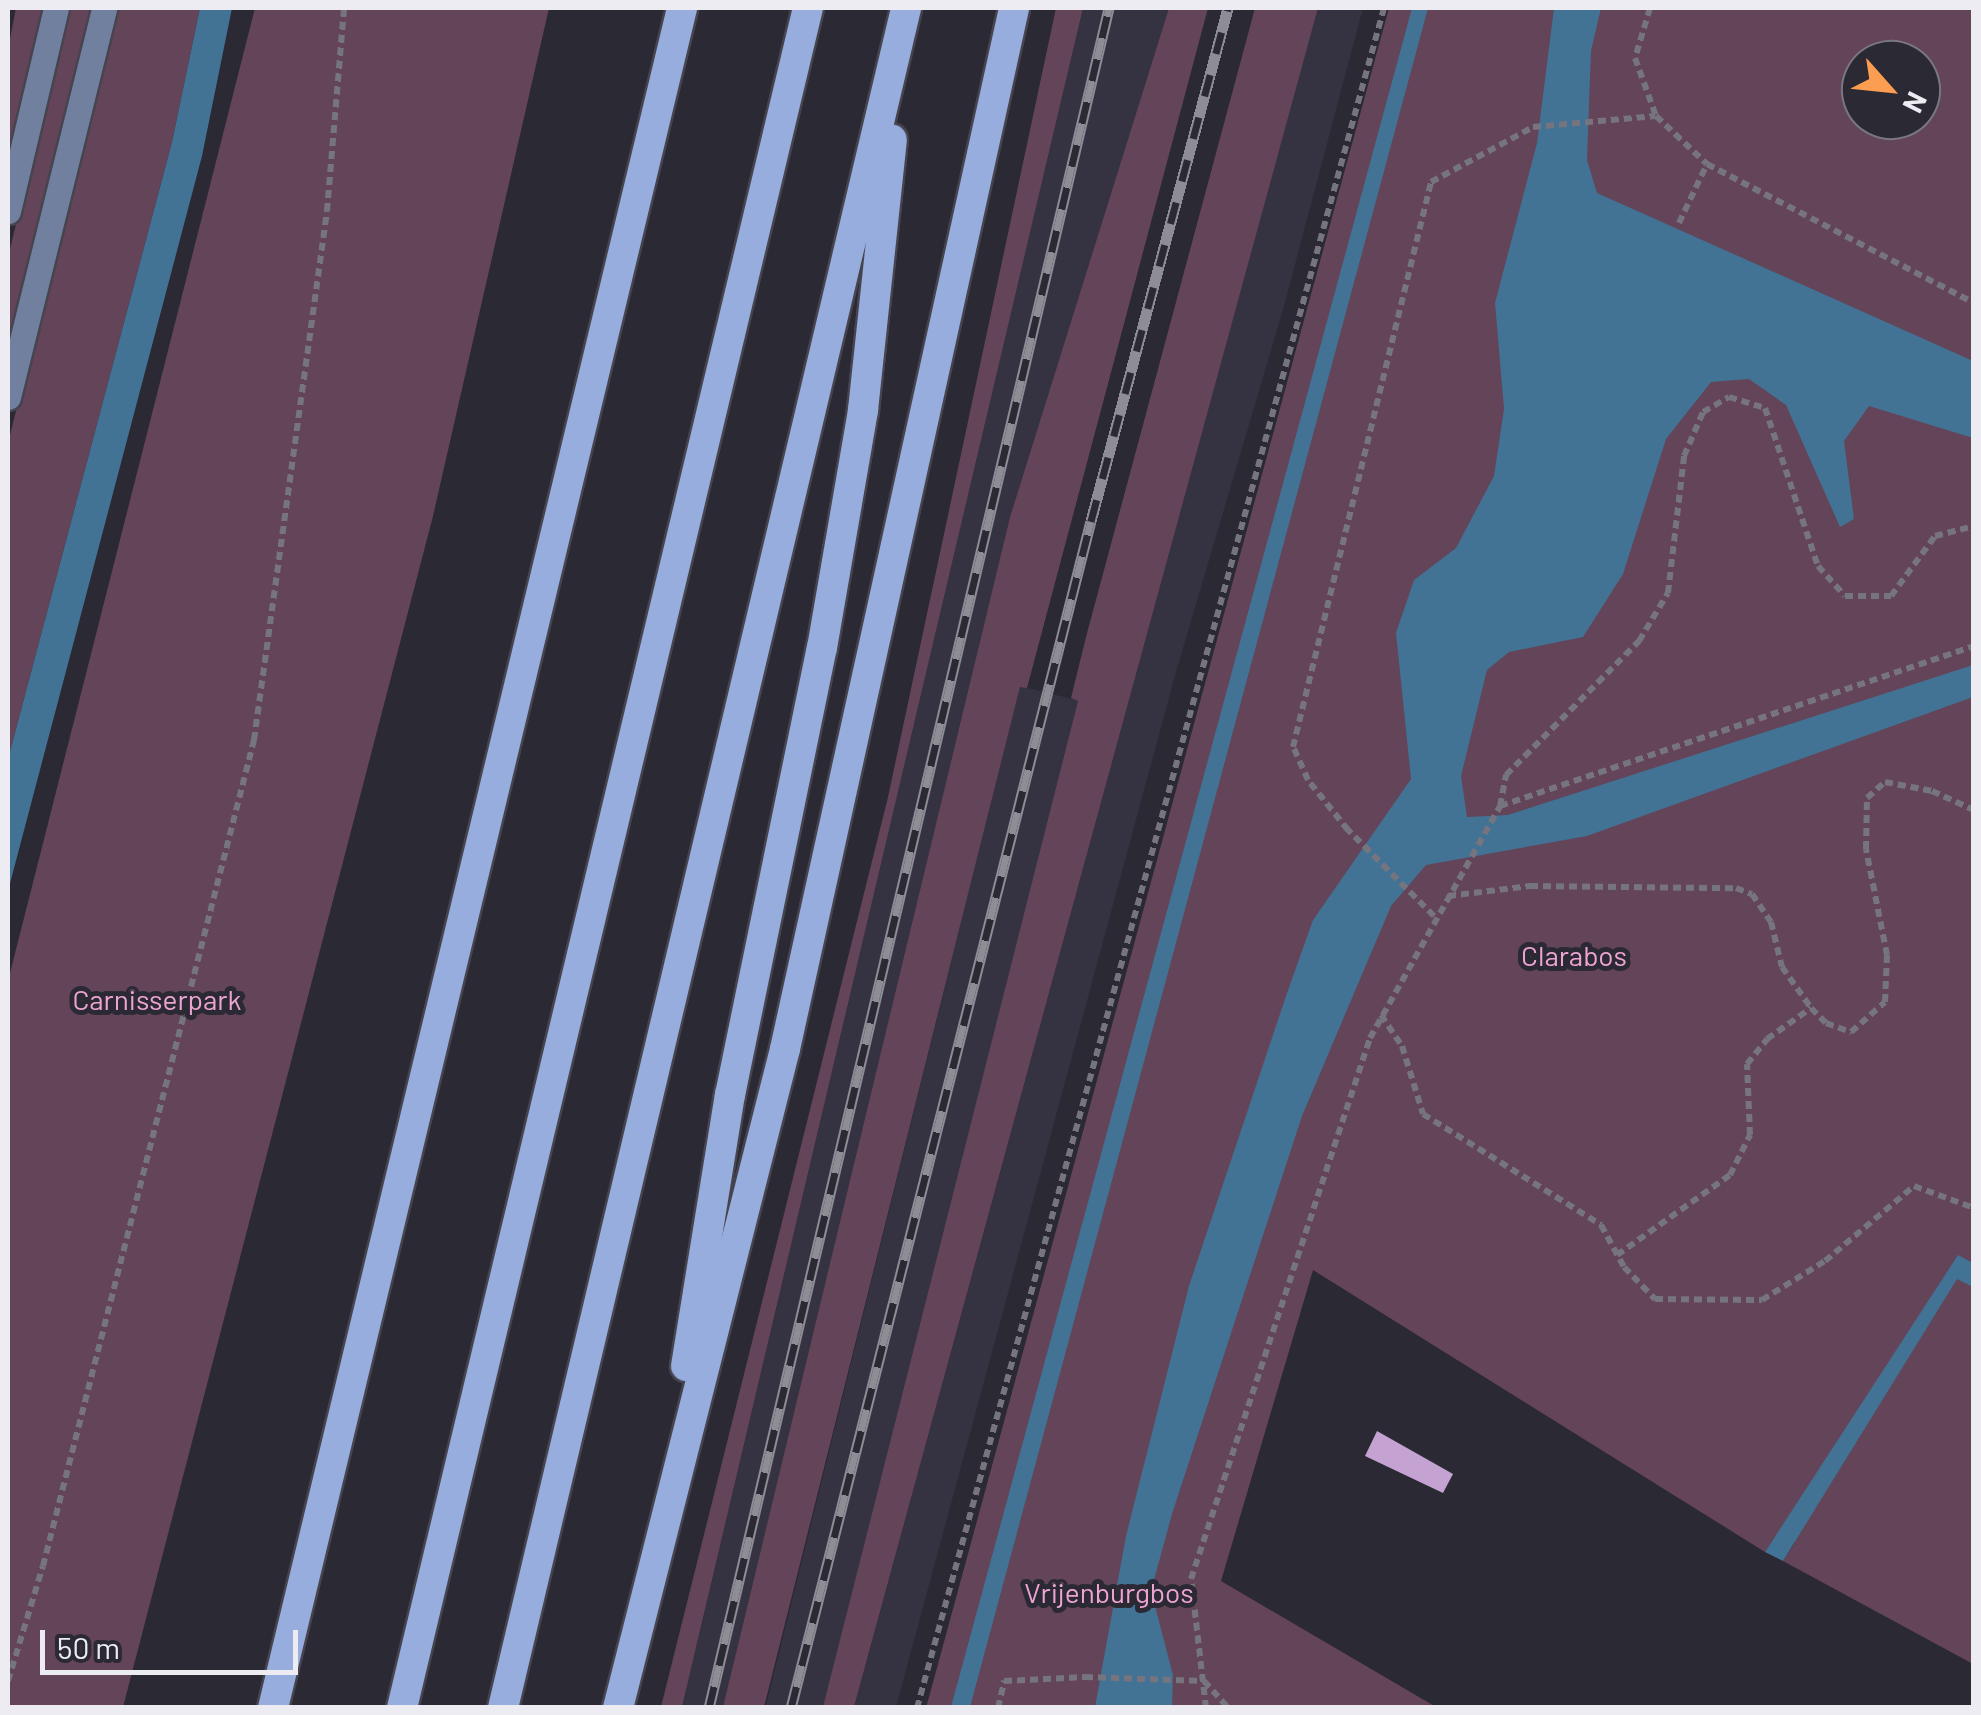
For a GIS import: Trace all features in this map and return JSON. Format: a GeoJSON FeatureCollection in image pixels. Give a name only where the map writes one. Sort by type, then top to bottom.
{"type":"FeatureCollection","features":[{"type":"Feature","properties":{"kind":"highway"},"geometry":{"type":"LineString","coordinates":[[273,1708],[682,8]]}},
{"type":"Feature","properties":{"kind":"highway"},"geometry":{"type":"LineString","coordinates":[[402,1708],[808,8]]}},
{"type":"Feature","properties":{"kind":"highway"},"geometry":{"type":"LineString","coordinates":[[618,1708],[786,1049],[1014,8]]}},
{"type":"Feature","properties":{"kind":"highway"},"geometry":{"type":"LineString","coordinates":[[653,1564],[730,1095],[822,648],[863,410],[906,10]]}},
{"type":"Feature","properties":{"kind":"highway"},"geometry":{"type":"LineString","coordinates":[[504,1708],[906,10]]}},
{"type":"Feature","properties":{"kind":"main road"},"geometry":{"type":"LineString","coordinates":[[8,211],[56,8]]}},
{"type":"Feature","properties":{"kind":"main road"},"geometry":{"type":"LineString","coordinates":[[8,397],[104,8]]}},
{"type":"Feature","properties":{"kind":"path"},"geometry":{"type":"LineString","coordinates":[[8,1680],[43,1566],[254,740],[326,211],[344,8]]}},
{"type":"Feature","properties":{"kind":"path"},"geometry":{"type":"LineString","coordinates":[[916,1708],[1384,8]]}},
{"type":"Feature","properties":{"kind":"path"},"geometry":{"type":"LineString","coordinates":[[1650,8],[1635,58],[1656,116],[1707,164],[1974,303]]}},
{"type":"Feature","properties":{"kind":"path"},"geometry":{"type":"LineString","coordinates":[[1434,916],[1348,830],[1308,780],[1292,747],[1431,182],[1533,126],[1656,116]]}},
{"type":"Feature","properties":{"kind":"path"},"geometry":{"type":"LineString","coordinates":[[1679,223],[1707,164]]}},
{"type":"Feature","properties":{"kind":"path"},"geometry":{"type":"LineString","coordinates":[[1206,1708],[1191,1579],[1331,1142],[1381,1015],[1500,806],[1506,775],[1639,641],[1668,592],[1684,456],[1703,412],[1729,397],[1764,408],[1818,566],[1845,596],[1891,596],[1935,536],[1974,526]]}},
{"type":"Feature","properties":{"kind":"path"},"geometry":{"type":"LineString","coordinates":[[1500,806],[1974,646]]}},
{"type":"Feature","properties":{"kind":"path"},"geometry":{"type":"LineString","coordinates":[[1446,896],[1530,886],[1736,888],[1752,894],[1771,922],[1782,967],[1811,1008],[1826,1023],[1851,1032],[1886,1002],[1888,955],[1866,849],[1867,798],[1885,782],[1932,791],[1974,810]]}},
{"type":"Feature","properties":{"kind":"path"},"geometry":{"type":"LineString","coordinates":[[1617,1254],[1730,1174],[1750,1135],[1747,1064],[1767,1039],[1811,1008]]}},
{"type":"Feature","properties":{"kind":"path"},"geometry":{"type":"LineString","coordinates":[[1381,1015],[1402,1046],[1423,1114],[1601,1225],[1617,1254],[1655,1299],[1762,1300],[1825,1261],[1914,1186],[1974,1208]]}},
{"type":"Feature","properties":{"kind":"path"},"geometry":{"type":"LineString","coordinates":[[998,1708],[1004,1682],[1085,1677],[1204,1681],[1228,1708]]}},
{"type":"Feature","properties":{"kind":"shaded area"},"geometry":{"type":"Polygon","coordinates":[[[1083,8],[1169,8],[1010,517],[723,1707],[682,1708],[1083,8]]]}},
{"type":"Feature","properties":{"kind":"shaded area"},"geometry":{"type":"Polygon","coordinates":[[[1318,8],[1363,8],[1284,306],[1176,672],[896,1707],[854,1708],[1318,8]]]}},
{"type":"Feature","properties":{"kind":"shaded area"},"geometry":{"type":"Polygon","coordinates":[[[1020,686],[1078,701],[827,1708],[765,1708],[1020,686]]]}},
{"type":"Feature","properties":{"kind":"green space"},"geometry":{"type":"Polygon","coordinates":[[[16,8],[46,8],[8,170],[8,49],[16,8]]]}},
{"type":"Feature","properties":{"kind":"green space"},"geometry":{"type":"Polygon","coordinates":[[[69,8],[93,8],[8,348],[8,257],[69,8]]]}},
{"type":"Feature","properties":{"kind":"green space"},"geometry":{"type":"Polygon","coordinates":[[[117,8],[200,8],[172,142],[8,759],[8,443],[117,8]]]}},
{"type":"Feature","properties":{"kind":"green space","name":"Carnisserpark"},"geometry":{"type":"Polygon","coordinates":[[[255,8],[549,8],[433,516],[123,1707],[8,1707],[8,981],[255,8]]]}},
{"type":"Feature","properties":{"kind":"green space"},"geometry":{"type":"Polygon","coordinates":[[[1056,8],[1083,8],[682,1707],[661,1707],[888,797],[1056,8]]]}},
{"type":"Feature","properties":{"kind":"green space"},"geometry":{"type":"Polygon","coordinates":[[[1169,8],[1208,8],[1027,688],[1020,687],[764,1707],[723,1707],[1010,517],[1169,8]]]}},
{"type":"Feature","properties":{"kind":"green space"},"geometry":{"type":"Polygon","coordinates":[[[1255,8],[1318,8],[854,1707],[823,1707],[1078,701],[1071,698],[1086,637],[1255,8]]]}},
{"type":"Feature","properties":{"kind":"green space","name":"Clarabos"},"geometry":{"type":"Polygon","coordinates":[[[1389,8],[1973,8],[1973,1664],[1783,1561],[1795,1542],[1779,1532],[1765,1552],[1313,1270],[1221,1581],[1436,1707],[926,1708],[1389,8]]]}},
{"type":"Feature","properties":{"kind":"water"},"geometry":{"type":"Polygon","coordinates":[[[200,8],[232,8],[202,156],[8,891],[8,759],[172,142],[200,8]]]}},
{"type":"Feature","properties":{"kind":"water"},"geometry":{"type":"Polygon","coordinates":[[[1412,8],[1428,8],[970,1707],[951,1707],[1412,8]]]}},
{"type":"Feature","properties":{"kind":"water"},"geometry":{"type":"Polygon","coordinates":[[[1554,8],[1601,8],[1591,51],[1587,160],[1597,193],[1973,361],[1973,438],[1869,406],[1844,441],[1854,519],[1840,527],[1786,405],[1749,379],[1711,382],[1666,439],[1623,574],[1583,637],[1509,652],[1487,670],[1461,776],[1467,817],[1508,815],[1973,665],[1973,697],[1587,836],[1426,865],[1391,906],[1302,1116],[1172,1514],[1151,1591],[1173,1675],[1172,1707],[1095,1707],[1126,1536],[1189,1286],[1287,993],[1313,920],[1411,779],[1396,633],[1414,580],[1456,548],[1494,476],[1504,409],[1495,303],[1537,143],[1554,8]]]}},
{"type":"Feature","properties":{"kind":"water"},"geometry":{"type":"Polygon","coordinates":[[[1958,1255],[1973,1263],[1973,1287],[1957,1279],[1783,1561],[1765,1552],[1958,1255]]]}},
{"type":"Feature","properties":{"kind":"building"},"geometry":{"type":"Polygon","coordinates":[[[1377,1431],[1453,1474],[1443,1493],[1365,1456],[1377,1431]]]}},
{"type":"Feature","properties":{"kind":"railway"},"geometry":{"type":"LineString","coordinates":[[709,1708],[1109,8]]}},
{"type":"Feature","properties":{"kind":"railway"},"geometry":{"type":"LineString","coordinates":[[791,1708],[1091,521],[1228,8]]}},
{"type":"Feature","properties":{"kind":"park label","name":"Vrijenburgbos"},"geometry":{"type":"Point","coordinates":[1109,1592]}}]}
